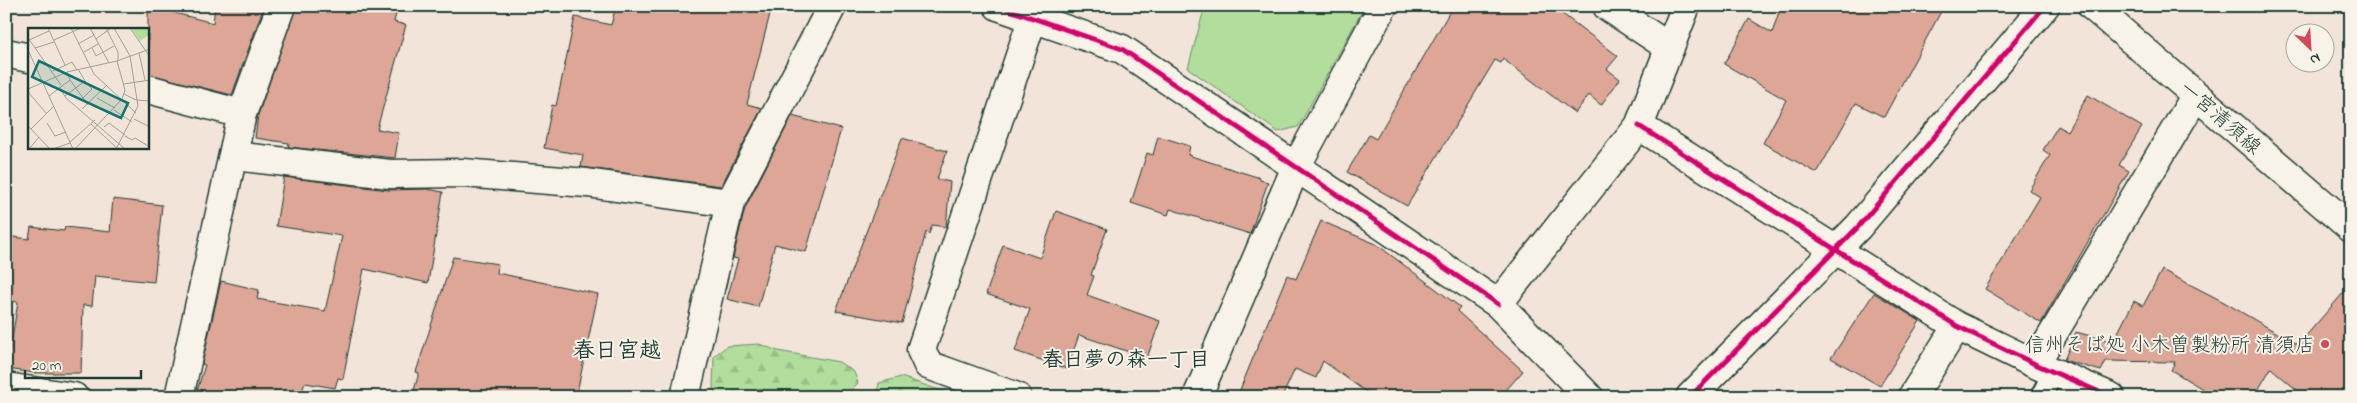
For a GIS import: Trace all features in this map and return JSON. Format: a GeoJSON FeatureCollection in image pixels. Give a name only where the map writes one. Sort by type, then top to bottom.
{"type":"FeatureCollection","features":[{"type":"Feature","properties":{"kind":"street"},"geometry":{"type":"LineString","coordinates":[[179,397],[242,114],[281,6]]}},
{"type":"Feature","properties":{"kind":"street"},"geometry":{"type":"LineString","coordinates":[[685,397],[730,203],[832,6]]}},
{"type":"Feature","properties":{"kind":"street"},"geometry":{"type":"LineString","coordinates":[[998,6],[1122,50],[1498,304],[1589,397]]}},
{"type":"Feature","properties":{"kind":"street"},"geometry":{"type":"LineString","coordinates":[[1197,397],[1296,167],[1383,6]]}},
{"type":"Feature","properties":{"kind":"street"},"geometry":{"type":"LineString","coordinates":[[1607,6],[1670,48]]}},
{"type":"Feature","properties":{"kind":"street"},"geometry":{"type":"LineString","coordinates":[[1498,304],[1638,126],[1686,6]]}},
{"type":"Feature","properties":{"kind":"street"},"geometry":{"type":"LineString","coordinates":[[1690,397],[1858,227],[2045,6]]}},
{"type":"Feature","properties":{"kind":"street","name":"一宮清須線"},"geometry":{"type":"LineString","coordinates":[[2092,6],[2351,228]]}},
{"type":"Feature","properties":{"kind":"street"},"geometry":{"type":"LineString","coordinates":[[1017,397],[928,366],[920,350],[1033,17]]}},
{"type":"Feature","properties":{"kind":"street"},"geometry":{"type":"LineString","coordinates":[[6,52],[28,58]]}},
{"type":"Feature","properties":{"kind":"street"},"geometry":{"type":"LineString","coordinates":[[149,89],[242,114]]}},
{"type":"Feature","properties":{"kind":"street"},"geometry":{"type":"LineString","coordinates":[[2044,368],[2196,95]]}},
{"type":"Feature","properties":{"kind":"street"},"geometry":{"type":"LineString","coordinates":[[1638,126],[1957,326],[2044,368],[2111,397]]}},
{"type":"Feature","properties":{"kind":"street"},"geometry":{"type":"LineString","coordinates":[[234,156],[390,174],[462,173],[587,183],[730,203]]}},
{"type":"Feature","properties":{"kind":"street"},"geometry":{"type":"LineString","coordinates":[[1912,397],[1957,326]]}},
{"type":"Feature","properties":{"kind":"street"},"geometry":{"type":"LineString","coordinates":[[6,387],[74,397]]}},
{"type":"Feature","properties":{"kind":"lane"},"geometry":{"type":"LineString","coordinates":[[2040,397],[2044,368]]}},
{"type":"Feature","properties":{"kind":"green space"},"geometry":{"type":"Polygon","coordinates":[[[1205,6],[1365,6],[1298,127],[1278,132],[1188,68],[1205,6]]]}},
{"type":"Feature","properties":{"kind":"green space"},"geometry":{"type":"Polygon","coordinates":[[[759,344],[778,351],[839,362],[854,372],[858,383],[844,397],[717,397],[713,387],[714,356],[727,346],[759,344]]]}},
{"type":"Feature","properties":{"kind":"green space"},"geometry":{"type":"Polygon","coordinates":[[[901,377],[959,397],[876,397],[879,383],[901,377]]]}},
{"type":"Feature","properties":{"kind":"building"},"geometry":{"type":"Polygon","coordinates":[[[148,6],[213,23],[215,6],[264,6],[232,95],[149,74],[148,6]]]}},
{"type":"Feature","properties":{"kind":"building"},"geometry":{"type":"Polygon","coordinates":[[[296,6],[398,6],[394,22],[406,25],[377,129],[399,133],[395,158],[288,147],[289,143],[255,138],[258,115],[296,6]]]}},
{"type":"Feature","properties":{"kind":"building"},"geometry":{"type":"Polygon","coordinates":[[[616,6],[772,6],[747,104],[762,108],[721,186],[581,167],[583,155],[544,148],[552,105],[556,106],[575,17],[611,25],[616,6]]]}},
{"type":"Feature","properties":{"kind":"building"},"geometry":{"type":"Polygon","coordinates":[[[1453,6],[1552,6],[1618,56],[1607,69],[1620,79],[1601,105],[1589,95],[1575,113],[1503,59],[1501,63],[1495,60],[1407,206],[1347,172],[1369,135],[1376,139],[1453,6]]]}},
{"type":"Feature","properties":{"kind":"building"},"geometry":{"type":"Polygon","coordinates":[[[1781,6],[1944,6],[1884,117],[1856,103],[1817,173],[1763,143],[1786,100],[1724,64],[1749,19],[1772,33],[1781,6]]]}},
{"type":"Feature","properties":{"kind":"building"},"geometry":{"type":"Polygon","coordinates":[[[2088,95],[2142,127],[2119,165],[2129,171],[2041,323],[1985,289],[2040,197],[2029,190],[2050,155],[2043,150],[2058,126],[2067,131],[2088,95]]]}},
{"type":"Feature","properties":{"kind":"building"},"geometry":{"type":"Polygon","coordinates":[[[792,116],[841,129],[806,252],[775,244],[758,307],[727,299],[738,259],[733,258],[745,208],[792,116]]]}},
{"type":"Feature","properties":{"kind":"building"},"geometry":{"type":"Polygon","coordinates":[[[1158,136],[1190,146],[1188,155],[1268,182],[1250,234],[1170,209],[1168,215],[1131,203],[1147,153],[1153,155],[1158,136]]]}},
{"type":"Feature","properties":{"kind":"building"},"geometry":{"type":"Polygon","coordinates":[[[902,138],[947,151],[937,179],[950,182],[946,227],[932,225],[929,234],[926,232],[902,323],[836,311],[902,138]]]}},
{"type":"Feature","properties":{"kind":"building"},"geometry":{"type":"Polygon","coordinates":[[[284,177],[388,190],[427,189],[443,192],[428,283],[364,269],[343,379],[338,378],[335,388],[305,383],[300,397],[195,397],[205,365],[202,364],[221,281],[259,290],[257,299],[325,311],[342,236],[276,226],[284,177]]]}},
{"type":"Feature","properties":{"kind":"building"},"geometry":{"type":"Polygon","coordinates":[[[113,199],[162,205],[154,282],[95,276],[92,306],[83,305],[81,373],[35,373],[7,369],[18,302],[6,301],[6,236],[29,239],[31,227],[64,231],[65,227],[110,232],[113,199]]]}},
{"type":"Feature","properties":{"kind":"building"},"geometry":{"type":"Polygon","coordinates":[[[1056,211],[1107,229],[1091,275],[1094,276],[1087,295],[1160,321],[1147,358],[1079,335],[1067,369],[1015,351],[1030,309],[986,294],[1003,245],[1040,258],[1056,211]]]}},
{"type":"Feature","properties":{"kind":"building"},"geometry":{"type":"Polygon","coordinates":[[[1321,221],[1376,244],[1460,307],[1457,311],[1523,371],[1500,397],[1373,397],[1323,361],[1316,378],[1295,369],[1282,397],[1237,397],[1287,275],[1296,279],[1321,221]]]}},
{"type":"Feature","properties":{"kind":"building"},"geometry":{"type":"Polygon","coordinates":[[[453,257],[498,264],[497,273],[598,294],[576,397],[412,397],[419,373],[416,372],[453,257]]]}},
{"type":"Feature","properties":{"kind":"building"},"geometry":{"type":"Polygon","coordinates":[[[2162,270],[2222,301],[2298,345],[2351,284],[2351,397],[2305,397],[2271,368],[2254,397],[2216,397],[2171,370],[2175,362],[2106,361],[2101,371],[2064,360],[2076,332],[2113,342],[2134,301],[2143,306],[2162,270]]]}},
{"type":"Feature","properties":{"kind":"building"},"geometry":{"type":"Polygon","coordinates":[[[1874,293],[1920,321],[1880,386],[1831,358],[1874,293]]]}},
{"type":"Feature","properties":{"kind":"cycle path"},"geometry":{"type":"LineString","coordinates":[[998,6],[1122,49],[1498,304]]}},
{"type":"Feature","properties":{"kind":"cycle path"},"geometry":{"type":"LineString","coordinates":[[1690,397],[1858,227],[2045,6]]}},
{"type":"Feature","properties":{"kind":"cycle path"},"geometry":{"type":"LineString","coordinates":[[1639,126],[1957,326],[2035,364],[2111,397]]}},
{"type":"Feature","properties":{"kind":"place","name":"信州そば処 小木曽製粉所 清須店"},"geometry":{"type":"Point","coordinates":[2325,344]}},
{"type":"Feature","properties":{"kind":"district","name":"春日宮越"},"geometry":{"type":"Point","coordinates":[617,349]}},
{"type":"Feature","properties":{"kind":"district","name":"春日夢の森一丁目"},"geometry":{"type":"Point","coordinates":[1126,359]}}]}
